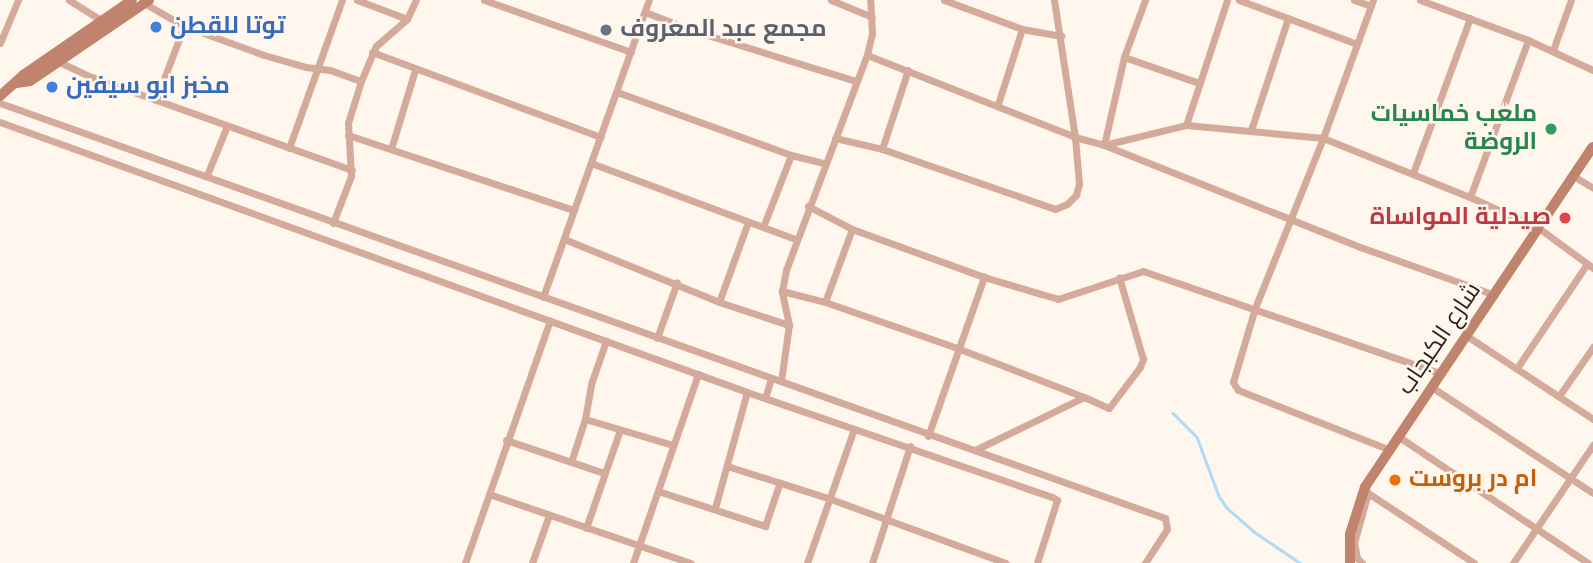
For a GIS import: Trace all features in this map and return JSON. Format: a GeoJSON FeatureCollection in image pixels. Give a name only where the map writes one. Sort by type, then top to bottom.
{"type":"FeatureCollection","features":[{"type":"Feature","properties":{"kind":"main road"},"geometry":{"type":"LineString","coordinates":[[18,83],[23,75],[132,0]]}},
{"type":"Feature","properties":{"kind":"main road"},"geometry":{"type":"LineString","coordinates":[[0,96],[18,83],[30,80],[146,2]]}},
{"type":"Feature","properties":{"kind":"main road","name":"شارع الكبجاب"},"geometry":{"type":"LineString","coordinates":[[1350,563],[1350,534],[1367,490],[1390,450],[1593,148]]}},
{"type":"Feature","properties":{"kind":"street"},"geometry":{"type":"LineString","coordinates":[[0,43],[18,0]]}},
{"type":"Feature","properties":{"kind":"street"},"geometry":{"type":"LineString","coordinates":[[69,0],[102,21]]}},
{"type":"Feature","properties":{"kind":"street"},"geometry":{"type":"LineString","coordinates":[[289,148],[342,0]]}},
{"type":"Feature","properties":{"kind":"street"},"geometry":{"type":"LineString","coordinates":[[357,0],[407,19]]}},
{"type":"Feature","properties":{"kind":"street"},"geometry":{"type":"LineString","coordinates":[[333,223],[352,170],[349,116],[361,81],[372,52],[385,36],[407,19],[416,0]]}},
{"type":"Feature","properties":{"kind":"street"},"geometry":{"type":"LineString","coordinates":[[484,0],[631,52]]}},
{"type":"Feature","properties":{"kind":"street"},"geometry":{"type":"LineString","coordinates":[[507,9],[511,0]]}},
{"type":"Feature","properties":{"kind":"street"},"geometry":{"type":"LineString","coordinates":[[543,297],[649,0]]}},
{"type":"Feature","properties":{"kind":"street"},"geometry":{"type":"LineString","coordinates":[[831,0],[872,17]]}},
{"type":"Feature","properties":{"kind":"street"},"geometry":{"type":"LineString","coordinates":[[781,381],[789,325],[782,291],[795,239],[867,55],[872,17],[870,0]]}},
{"type":"Feature","properties":{"kind":"street"},"geometry":{"type":"LineString","coordinates":[[944,0],[1022,29],[1061,36]]}},
{"type":"Feature","properties":{"kind":"street"},"geometry":{"type":"LineString","coordinates":[[835,138],[882,149],[1055,209],[1067,204],[1076,195],[1079,184],[1075,136],[1054,0]]}},
{"type":"Feature","properties":{"kind":"street"},"geometry":{"type":"LineString","coordinates":[[1104,145],[1124,57],[1144,0]]}},
{"type":"Feature","properties":{"kind":"street"},"geometry":{"type":"LineString","coordinates":[[1186,125],[1227,0]]}},
{"type":"Feature","properties":{"kind":"street"},"geometry":{"type":"LineString","coordinates":[[1239,0],[1357,44]]}},
{"type":"Feature","properties":{"kind":"street"},"geometry":{"type":"LineString","coordinates":[[1354,0],[1372,3],[1323,138],[1255,308],[1234,386],[1390,450]]}},
{"type":"Feature","properties":{"kind":"street"},"geometry":{"type":"LineString","coordinates":[[1420,0],[1553,50],[1593,70]]}},
{"type":"Feature","properties":{"kind":"street"},"geometry":{"type":"LineString","coordinates":[[1553,50],[1570,0]]}},
{"type":"Feature","properties":{"kind":"street"},"geometry":{"type":"LineString","coordinates":[[146,2],[184,26],[264,55],[361,81]]}},
{"type":"Feature","properties":{"kind":"street"},"geometry":{"type":"LineString","coordinates":[[645,12],[691,30],[856,81]]}},
{"type":"Feature","properties":{"kind":"street"},"geometry":{"type":"LineString","coordinates":[[1251,130],[1289,18]]}},
{"type":"Feature","properties":{"kind":"street"},"geometry":{"type":"LineString","coordinates":[[1413,173],[1470,18]]}},
{"type":"Feature","properties":{"kind":"street"},"geometry":{"type":"LineString","coordinates":[[156,100],[184,26]]}},
{"type":"Feature","properties":{"kind":"street"},"geometry":{"type":"LineString","coordinates":[[998,104],[1022,29]]}},
{"type":"Feature","properties":{"kind":"street"},"geometry":{"type":"LineString","coordinates":[[1470,197],[1528,40]]}},
{"type":"Feature","properties":{"kind":"street"},"geometry":{"type":"LineString","coordinates":[[372,52],[601,137]]}},
{"type":"Feature","properties":{"kind":"street"},"geometry":{"type":"LineString","coordinates":[[867,55],[1292,218],[1363,248],[1495,295]]}},
{"type":"Feature","properties":{"kind":"street"},"geometry":{"type":"LineString","coordinates":[[1124,57],[1199,83]]}},
{"type":"Feature","properties":{"kind":"street"},"geometry":{"type":"LineString","coordinates":[[57,61],[74,70],[352,170]]}},
{"type":"Feature","properties":{"kind":"street"},"geometry":{"type":"LineString","coordinates":[[391,149],[415,70]]}},
{"type":"Feature","properties":{"kind":"street"},"geometry":{"type":"LineString","coordinates":[[882,149],[908,71]]}},
{"type":"Feature","properties":{"kind":"street"},"geometry":{"type":"LineString","coordinates":[[617,92],[791,155],[824,163]]}},
{"type":"Feature","properties":{"kind":"street"},"geometry":{"type":"LineString","coordinates":[[0,103],[771,377],[928,436],[1166,518],[1167,529],[1145,563]]}},
{"type":"Feature","properties":{"kind":"street"},"geometry":{"type":"LineString","coordinates":[[0,122],[747,392],[910,446],[1057,500],[1037,563]]}},
{"type":"Feature","properties":{"kind":"street"},"geometry":{"type":"LineString","coordinates":[[1104,145],[1186,125],[1323,138],[1413,173],[1540,229],[1590,266],[1517,368]]}},
{"type":"Feature","properties":{"kind":"street"},"geometry":{"type":"LineString","coordinates":[[207,176],[227,126]]}},
{"type":"Feature","properties":{"kind":"street"},"geometry":{"type":"LineString","coordinates":[[348,135],[574,210]]}},
{"type":"Feature","properties":{"kind":"street"},"geometry":{"type":"LineString","coordinates":[[764,227],[791,155]]}},
{"type":"Feature","properties":{"kind":"street"},"geometry":{"type":"LineString","coordinates":[[591,163],[795,239]]}},
{"type":"Feature","properties":{"kind":"street"},"geometry":{"type":"LineString","coordinates":[[1574,177],[1593,188]]}},
{"type":"Feature","properties":{"kind":"street"},"geometry":{"type":"LineString","coordinates":[[808,206],[852,229],[984,277],[1058,299],[1143,271],[1442,374]]}},
{"type":"Feature","properties":{"kind":"street"},"geometry":{"type":"LineString","coordinates":[[719,302],[748,222]]}},
{"type":"Feature","properties":{"kind":"street"},"geometry":{"type":"LineString","coordinates":[[825,302],[852,229]]}},
{"type":"Feature","properties":{"kind":"street"},"geometry":{"type":"LineString","coordinates":[[564,239],[677,282],[719,302],[789,325]]}},
{"type":"Feature","properties":{"kind":"street"},"geometry":{"type":"LineString","coordinates":[[928,436],[984,277]]}},
{"type":"Feature","properties":{"kind":"street"},"geometry":{"type":"LineString","coordinates":[[782,291],[825,302],[957,348],[1109,408],[1142,364],[1119,277]]}},
{"type":"Feature","properties":{"kind":"street"},"geometry":{"type":"LineString","coordinates":[[657,338],[677,282]]}},
{"type":"Feature","properties":{"kind":"street"},"geometry":{"type":"LineString","coordinates":[[529,312],[534,294]]}},
{"type":"Feature","properties":{"kind":"street"},"geometry":{"type":"LineString","coordinates":[[465,563],[550,320]]}},
{"type":"Feature","properties":{"kind":"street"},"geometry":{"type":"LineString","coordinates":[[1467,336],[1593,419]]}},
{"type":"Feature","properties":{"kind":"street"},"geometry":{"type":"LineString","coordinates":[[571,462],[585,419],[591,384],[606,341]]}},
{"type":"Feature","properties":{"kind":"street"},"geometry":{"type":"LineString","coordinates":[[1559,396],[1593,347]]}},
{"type":"Feature","properties":{"kind":"street"},"geometry":{"type":"LineString","coordinates":[[634,563],[698,374]]}},
{"type":"Feature","properties":{"kind":"street"},"geometry":{"type":"LineString","coordinates":[[765,398],[771,377]]}},
{"type":"Feature","properties":{"kind":"street"},"geometry":{"type":"LineString","coordinates":[[1433,388],[1593,493]]}},
{"type":"Feature","properties":{"kind":"street"},"geometry":{"type":"LineString","coordinates":[[715,508],[747,392]]}},
{"type":"Feature","properties":{"kind":"street"},"geometry":{"type":"LineString","coordinates":[[975,450],[1084,397]]}},
{"type":"Feature","properties":{"kind":"street"},"geometry":{"type":"LineString","coordinates":[[585,419],[673,445]]}},
{"type":"Feature","properties":{"kind":"street"},"geometry":{"type":"LineString","coordinates":[[807,563],[854,429]]}},
{"type":"Feature","properties":{"kind":"street"},"geometry":{"type":"LineString","coordinates":[[586,528],[620,430]]}},
{"type":"Feature","properties":{"kind":"street"},"geometry":{"type":"LineString","coordinates":[[1399,437],[1588,563]]}},
{"type":"Feature","properties":{"kind":"street"},"geometry":{"type":"LineString","coordinates":[[506,440],[604,473]]}},
{"type":"Feature","properties":{"kind":"street"},"geometry":{"type":"LineString","coordinates":[[1513,563],[1593,445]]}},
{"type":"Feature","properties":{"kind":"street"},"geometry":{"type":"LineString","coordinates":[[872,563],[910,446]]}},
{"type":"Feature","properties":{"kind":"street"},"geometry":{"type":"LineString","coordinates":[[727,466],[828,498],[1006,563]]}},
{"type":"Feature","properties":{"kind":"street"},"geometry":{"type":"LineString","coordinates":[[658,491],[765,526],[780,482]]}},
{"type":"Feature","properties":{"kind":"street"},"geometry":{"type":"LineString","coordinates":[[1362,563],[1357,558],[1354,543],[1367,490],[1474,563]]}},
{"type":"Feature","properties":{"kind":"street"},"geometry":{"type":"LineString","coordinates":[[489,494],[690,563]]}},
{"type":"Feature","properties":{"kind":"street"},"geometry":{"type":"LineString","coordinates":[[532,563],[549,514]]}},
{"type":"Feature","properties":{"kind":"waterway"},"geometry":{"type":"LineString","coordinates":[[1173,413],[1197,437],[1219,496],[1227,508],[1253,531],[1300,563]]}},
{"type":"Feature","properties":{"kind":"place","name":"توتا للقطن"},"geometry":{"type":"Point","coordinates":[156,27]}},
{"type":"Feature","properties":{"kind":"place","name":"مجمع عبد المعروف"},"geometry":{"type":"Point","coordinates":[606,30]}},
{"type":"Feature","properties":{"kind":"place","name":"مخبز ابو سيفين"},"geometry":{"type":"Point","coordinates":[52,87]}},
{"type":"Feature","properties":{"kind":"place","name":"ملعب خماسيات الروضة"},"geometry":{"type":"Point","coordinates":[1551,129]}},
{"type":"Feature","properties":{"kind":"place","name":"صيدلية المواساة"},"geometry":{"type":"Point","coordinates":[1565,218]}},
{"type":"Feature","properties":{"kind":"place","name":"ام در بروست"},"geometry":{"type":"Point","coordinates":[1395,480]}}]}
